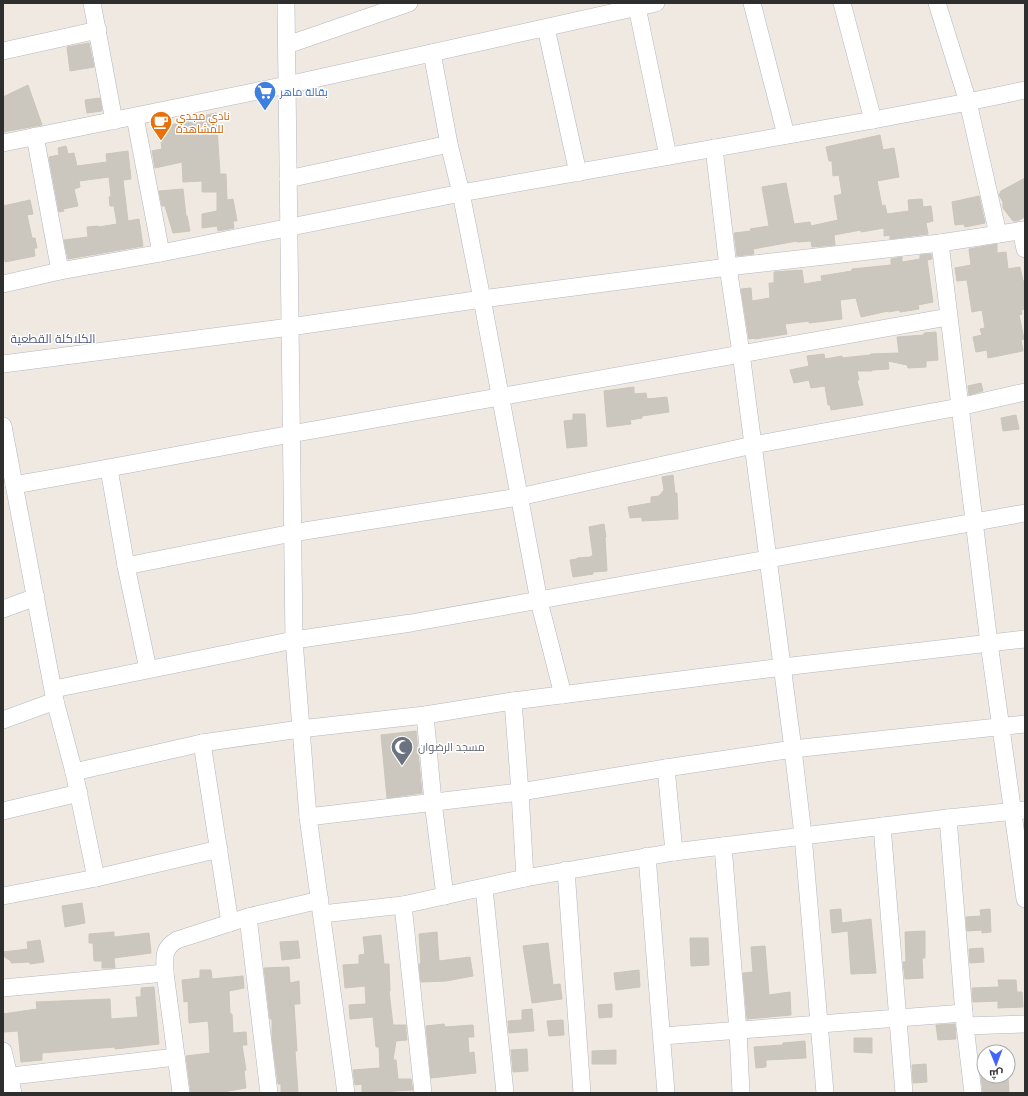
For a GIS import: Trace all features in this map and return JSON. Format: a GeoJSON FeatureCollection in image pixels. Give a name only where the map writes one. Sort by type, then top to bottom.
{"type":"FeatureCollection","features":[{"type":"Feature","properties":{"kind":"street"},"geometry":{"type":"LineString","coordinates":[[92,3],[114,121]]}},
{"type":"Feature","properties":{"kind":"street"},"geometry":{"type":"LineString","coordinates":[[286,3],[294,640],[308,817],[346,1093]]}},
{"type":"Feature","properties":{"kind":"street"},"geometry":{"type":"LineString","coordinates":[[287,45],[409,3]]}},
{"type":"Feature","properties":{"kind":"street"},"geometry":{"type":"LineString","coordinates":[[3,143],[287,85],[656,3]]}},
{"type":"Feature","properties":{"kind":"street"},"geometry":{"type":"LineString","coordinates":[[752,3],[786,135]]}},
{"type":"Feature","properties":{"kind":"street"},"geometry":{"type":"LineString","coordinates":[[842,3],[873,120]]}},
{"type":"Feature","properties":{"kind":"street"},"geometry":{"type":"LineString","coordinates":[[937,3],[968,102],[998,234]]}},
{"type":"Feature","properties":{"kind":"street"},"geometry":{"type":"LineString","coordinates":[[637,7],[668,156]]}},
{"type":"Feature","properties":{"kind":"street"},"geometry":{"type":"LineString","coordinates":[[546,28],[578,173]]}},
{"type":"Feature","properties":{"kind":"street"},"geometry":{"type":"LineString","coordinates":[[3,51],[98,30]]}},
{"type":"Feature","properties":{"kind":"street"},"geometry":{"type":"LineString","coordinates":[[432,53],[449,144],[461,193],[501,396],[539,600],[563,695]]}},
{"type":"Feature","properties":{"kind":"street"},"geometry":{"type":"LineString","coordinates":[[3,284],[60,271],[161,253],[461,193],[873,120],[1025,90]]}},
{"type":"Feature","properties":{"kind":"street"},"geometry":{"type":"LineString","coordinates":[[135,117],[161,253]]}},
{"type":"Feature","properties":{"kind":"street"},"geometry":{"type":"LineString","coordinates":[[35,136],[60,271]]}},
{"type":"Feature","properties":{"kind":"street"},"geometry":{"type":"LineString","coordinates":[[288,179],[449,144]]}},
{"type":"Feature","properties":{"kind":"street"},"geometry":{"type":"LineString","coordinates":[[714,148],[728,267],[754,445],[793,749],[803,835],[825,1093]]}},
{"type":"Feature","properties":{"kind":"street"},"geometry":{"type":"LineString","coordinates":[[3,364],[290,327],[482,299],[728,267],[940,243],[1023,230],[1025,249]]}},
{"type":"Feature","properties":{"kind":"street"},"geometry":{"type":"LineString","coordinates":[[940,243],[959,407],[1000,726],[1018,811],[1025,899]]}},
{"type":"Feature","properties":{"kind":"street"},"geometry":{"type":"LineString","coordinates":[[11,497],[108,469],[501,396],[948,317]]}},
{"type":"Feature","properties":{"kind":"street"},"geometry":{"type":"LineString","coordinates":[[126,566],[292,533],[519,497],[754,445],[959,407],[1025,392]]}},
{"type":"Feature","properties":{"kind":"street"},"geometry":{"type":"LineString","coordinates":[[3,426],[11,497],[36,597],[54,695],[79,793],[96,878]]}},
{"type":"Feature","properties":{"kind":"street"},"geometry":{"type":"LineString","coordinates":[[108,469],[126,566],[148,669]]}},
{"type":"Feature","properties":{"kind":"street"},"geometry":{"type":"LineString","coordinates":[[3,720],[54,695],[148,669],[294,640],[411,623],[1025,513]]}},
{"type":"Feature","properties":{"kind":"street"},"geometry":{"type":"LineString","coordinates":[[3,609],[36,597]]}},
{"type":"Feature","properties":{"kind":"street"},"geometry":{"type":"LineString","coordinates":[[74,772],[202,743],[300,729],[425,715],[513,701],[783,667],[1025,639]]}},
{"type":"Feature","properties":{"kind":"street"},"geometry":{"type":"LineString","coordinates":[[513,701],[525,878]]}},
{"type":"Feature","properties":{"kind":"street"},"geometry":{"type":"LineString","coordinates":[[425,715],[433,802],[445,896]]}},
{"type":"Feature","properties":{"kind":"street"},"geometry":{"type":"LineString","coordinates":[[308,817],[520,792],[793,749],[1025,724]]}},
{"type":"Feature","properties":{"kind":"street"},"geometry":{"type":"LineString","coordinates":[[202,743],[230,924]]}},
{"type":"Feature","properties":{"kind":"street"},"geometry":{"type":"LineString","coordinates":[[666,768],[674,852]]}},
{"type":"Feature","properties":{"kind":"street"},"geometry":{"type":"LineString","coordinates":[[3,811],[79,793]]}},
{"type":"Feature","properties":{"kind":"street"},"geometry":{"type":"LineString","coordinates":[[181,1093],[165,973],[165,954],[169,945],[177,940],[248,917],[321,907],[403,905],[525,878],[647,856],[803,835],[1018,811]]}},
{"type":"Feature","properties":{"kind":"street"},"geometry":{"type":"LineString","coordinates":[[948,818],[965,1019],[974,1093]]}},
{"type":"Feature","properties":{"kind":"street"},"geometry":{"type":"LineString","coordinates":[[882,826],[904,1093]]}},
{"type":"Feature","properties":{"kind":"street"},"geometry":{"type":"LineString","coordinates":[[723,846],[738,1031],[741,1093]]}},
{"type":"Feature","properties":{"kind":"street"},"geometry":{"type":"LineString","coordinates":[[3,896],[96,878],[219,849]]}},
{"type":"Feature","properties":{"kind":"street"},"geometry":{"type":"LineString","coordinates":[[647,856],[666,1093]]}},
{"type":"Feature","properties":{"kind":"street"},"geometry":{"type":"LineString","coordinates":[[566,870],[582,1093]]}},
{"type":"Feature","properties":{"kind":"street"},"geometry":{"type":"LineString","coordinates":[[484,888],[505,1093]]}},
{"type":"Feature","properties":{"kind":"street"},"geometry":{"type":"LineString","coordinates":[[403,905],[423,1093]]}},
{"type":"Feature","properties":{"kind":"street"},"geometry":{"type":"LineString","coordinates":[[248,917],[269,1093]]}},
{"type":"Feature","properties":{"kind":"street"},"geometry":{"type":"LineString","coordinates":[[3,988],[165,973]]}},
{"type":"Feature","properties":{"kind":"street"},"geometry":{"type":"LineString","coordinates":[[662,1036],[897,1018],[965,1019],[1025,1024]]}},
{"type":"Feature","properties":{"kind":"street"},"geometry":{"type":"LineString","coordinates":[[3,1051],[6,1076],[13,1093]]}},
{"type":"Feature","properties":{"kind":"street"},"geometry":{"type":"LineString","coordinates":[[6,1076],[176,1057]]}},
{"type":"Feature","properties":{"kind":"building"},"geometry":{"type":"Polygon","coordinates":[[[89,43],[94,67],[70,71],[67,47],[89,43]]]}},
{"type":"Feature","properties":{"kind":"building"},"geometry":{"type":"Polygon","coordinates":[[[28,85],[42,125],[3,132],[3,97],[28,85]]]}},
{"type":"Feature","properties":{"kind":"building"},"geometry":{"type":"Polygon","coordinates":[[[100,98],[102,111],[87,113],[85,100],[100,98]]]}},
{"type":"Feature","properties":{"kind":"building"},"geometry":{"type":"Polygon","coordinates":[[[216,113],[220,174],[226,174],[227,200],[233,199],[237,221],[233,221],[234,228],[218,231],[217,226],[202,228],[202,214],[217,211],[217,192],[202,192],[202,181],[183,182],[182,162],[155,168],[152,151],[162,149],[159,127],[191,121],[190,119],[216,113]]]}},
{"type":"Feature","properties":{"kind":"building"},"geometry":{"type":"Polygon","coordinates":[[[880,135],[883,150],[894,148],[899,177],[877,181],[882,206],[885,205],[887,214],[909,211],[908,200],[922,199],[923,207],[931,206],[933,221],[926,223],[928,234],[890,239],[890,235],[884,236],[884,228],[861,232],[861,230],[834,235],[835,245],[812,247],[811,241],[797,241],[753,249],[754,254],[737,256],[734,233],[751,231],[750,229],[769,226],[762,187],[786,183],[794,224],[810,222],[811,226],[838,220],[834,196],[842,194],[839,175],[833,176],[832,161],[829,161],[826,147],[880,135]]]}},
{"type":"Feature","properties":{"kind":"building"},"geometry":{"type":"Polygon","coordinates":[[[66,146],[68,154],[74,153],[77,166],[107,162],[106,154],[128,151],[131,179],[123,180],[128,221],[139,219],[143,246],[68,259],[64,240],[88,237],[87,227],[117,224],[114,206],[110,206],[109,197],[111,196],[109,177],[79,181],[80,187],[74,189],[78,206],[63,209],[64,211],[59,212],[49,157],[59,155],[58,148],[66,146]]]}},
{"type":"Feature","properties":{"kind":"building"},"geometry":{"type":"Polygon","coordinates":[[[1025,178],[1025,217],[1017,221],[1013,221],[1003,208],[1003,202],[999,195],[1001,191],[1025,178]]]}},
{"type":"Feature","properties":{"kind":"building"},"geometry":{"type":"Polygon","coordinates":[[[183,189],[186,216],[190,231],[173,233],[165,206],[162,206],[159,191],[183,189]]]}},
{"type":"Feature","properties":{"kind":"building"},"geometry":{"type":"Polygon","coordinates":[[[979,196],[985,223],[965,227],[964,224],[955,225],[952,202],[979,196]]]}},
{"type":"Feature","properties":{"kind":"building"},"geometry":{"type":"Polygon","coordinates":[[[30,200],[33,214],[27,215],[32,238],[35,238],[37,248],[34,248],[35,256],[5,262],[3,250],[3,206],[30,200]]]}},
{"type":"Feature","properties":{"kind":"building"},"geometry":{"type":"Polygon","coordinates":[[[997,244],[997,253],[1006,252],[1008,269],[1020,267],[1023,281],[1025,281],[1025,309],[1021,310],[1022,314],[1019,315],[1024,339],[1021,340],[1023,351],[988,358],[987,350],[976,352],[973,337],[982,335],[980,329],[985,328],[982,310],[972,312],[967,280],[957,281],[955,268],[971,265],[969,249],[997,244]]]}},
{"type":"Feature","properties":{"kind":"building"},"geometry":{"type":"Polygon","coordinates":[[[931,254],[932,259],[927,260],[933,302],[918,305],[919,309],[900,312],[900,310],[888,311],[861,317],[856,298],[840,300],[842,319],[785,324],[787,334],[749,339],[741,289],[751,288],[752,301],[770,298],[769,283],[774,283],[774,272],[802,270],[804,284],[822,281],[821,276],[852,271],[852,269],[891,265],[891,259],[902,257],[902,262],[920,259],[920,255],[931,254]]]}},
{"type":"Feature","properties":{"kind":"building"},"geometry":{"type":"Polygon","coordinates":[[[936,332],[938,360],[926,361],[926,367],[908,368],[907,365],[888,361],[889,369],[857,371],[859,380],[857,380],[863,405],[831,410],[830,405],[828,405],[825,386],[811,388],[809,380],[794,383],[790,370],[809,366],[807,356],[824,354],[825,359],[842,356],[842,358],[871,354],[899,353],[897,337],[924,335],[924,333],[936,332]]]}},
{"type":"Feature","properties":{"kind":"building"},"geometry":{"type":"Polygon","coordinates":[[[981,383],[983,391],[969,395],[968,386],[981,383]]]}},
{"type":"Feature","properties":{"kind":"building"},"geometry":{"type":"Polygon","coordinates":[[[634,387],[634,394],[646,393],[647,399],[667,397],[669,412],[642,416],[642,418],[630,420],[631,424],[607,427],[604,391],[634,387]]]}},
{"type":"Feature","properties":{"kind":"building"},"geometry":{"type":"Polygon","coordinates":[[[573,414],[585,414],[587,446],[567,448],[564,421],[573,420],[573,414]]]}},
{"type":"Feature","properties":{"kind":"building"},"geometry":{"type":"Polygon","coordinates":[[[1016,415],[1019,429],[1003,431],[1001,418],[1016,415]]]}},
{"type":"Feature","properties":{"kind":"building"},"geometry":{"type":"Polygon","coordinates":[[[673,475],[675,493],[677,493],[678,519],[642,521],[642,517],[630,518],[628,507],[651,503],[651,497],[659,496],[664,490],[662,477],[673,475]]]}},
{"type":"Feature","properties":{"kind":"building"},"geometry":{"type":"Polygon","coordinates":[[[604,524],[607,571],[593,572],[593,574],[573,577],[570,560],[593,556],[589,527],[604,524]]]}},
{"type":"Feature","properties":{"kind":"building","name":"مسجد الرضوان"},"geometry":{"type":"Polygon","coordinates":[[[416,731],[422,793],[387,798],[381,735],[416,731]]]}},
{"type":"Feature","properties":{"kind":"building"},"geometry":{"type":"Polygon","coordinates":[[[82,903],[85,923],[65,927],[62,906],[82,903]]]}},
{"type":"Feature","properties":{"kind":"building"},"geometry":{"type":"Polygon","coordinates":[[[841,909],[842,923],[871,919],[876,973],[851,974],[848,931],[832,933],[830,910],[841,909]]]}},
{"type":"Feature","properties":{"kind":"building"},"geometry":{"type":"Polygon","coordinates":[[[990,909],[991,932],[982,933],[982,930],[967,931],[966,917],[981,916],[980,910],[990,909]]]}},
{"type":"Feature","properties":{"kind":"building"},"geometry":{"type":"Polygon","coordinates":[[[925,931],[925,958],[922,958],[923,978],[905,979],[903,962],[906,962],[905,932],[925,931]]]}},
{"type":"Feature","properties":{"kind":"building"},"geometry":{"type":"Polygon","coordinates":[[[114,932],[114,937],[149,933],[151,953],[114,958],[115,968],[102,968],[102,961],[94,961],[93,943],[89,943],[89,934],[114,932]]]}},
{"type":"Feature","properties":{"kind":"building"},"geometry":{"type":"Polygon","coordinates":[[[437,932],[439,961],[470,957],[473,976],[446,981],[421,982],[419,964],[421,964],[419,934],[437,932]]]}},
{"type":"Feature","properties":{"kind":"building"},"geometry":{"type":"Polygon","coordinates":[[[381,935],[384,964],[389,964],[389,991],[393,1025],[406,1025],[407,1040],[396,1041],[393,1060],[396,1060],[398,1079],[411,1079],[413,1090],[362,1093],[362,1084],[355,1085],[353,1070],[380,1068],[379,1047],[376,1047],[373,1017],[350,1019],[349,1005],[366,1004],[365,986],[345,988],[343,965],[359,964],[359,955],[365,954],[363,937],[381,935]]]}},
{"type":"Feature","properties":{"kind":"building"},"geometry":{"type":"Polygon","coordinates":[[[690,938],[708,938],[709,965],[691,966],[690,938]]]}},
{"type":"Feature","properties":{"kind":"building"},"geometry":{"type":"Polygon","coordinates":[[[40,940],[44,962],[30,964],[30,962],[11,963],[11,961],[3,956],[3,952],[28,949],[27,942],[40,940]]]}},
{"type":"Feature","properties":{"kind":"building"},"geometry":{"type":"Polygon","coordinates":[[[298,941],[300,958],[282,960],[280,942],[298,941]]]}},
{"type":"Feature","properties":{"kind":"building"},"geometry":{"type":"Polygon","coordinates":[[[548,943],[553,985],[560,984],[562,999],[532,1003],[523,946],[548,943]]]}},
{"type":"Feature","properties":{"kind":"building"},"geometry":{"type":"Polygon","coordinates":[[[765,946],[769,995],[790,992],[791,1015],[747,1019],[743,973],[753,972],[751,947],[765,946]]]}},
{"type":"Feature","properties":{"kind":"building"},"geometry":{"type":"Polygon","coordinates":[[[983,948],[984,962],[970,963],[969,949],[983,948]]]}},
{"type":"Feature","properties":{"kind":"building"},"geometry":{"type":"Polygon","coordinates":[[[289,967],[290,983],[299,981],[300,1004],[294,1004],[298,1093],[281,1093],[281,1084],[278,1084],[272,1037],[272,1019],[270,1019],[264,968],[289,967]]]}},
{"type":"Feature","properties":{"kind":"building"},"geometry":{"type":"Polygon","coordinates":[[[200,970],[211,970],[212,979],[243,976],[244,988],[229,991],[233,1033],[246,1032],[247,1045],[242,1045],[246,1070],[244,1071],[246,1088],[223,1092],[224,1093],[191,1093],[186,1056],[210,1053],[209,1030],[208,1021],[189,1023],[188,1001],[184,1002],[182,980],[200,978],[200,970]]]}},
{"type":"Feature","properties":{"kind":"building"},"geometry":{"type":"Polygon","coordinates":[[[639,970],[640,987],[616,990],[614,973],[639,970]]]}},
{"type":"Feature","properties":{"kind":"building"},"geometry":{"type":"Polygon","coordinates":[[[998,980],[1016,980],[1017,992],[1022,992],[1023,1007],[998,1008],[998,1001],[973,1002],[972,988],[999,987],[998,980]]]}},
{"type":"Feature","properties":{"kind":"building"},"geometry":{"type":"Polygon","coordinates":[[[154,987],[159,1044],[115,1049],[115,1047],[42,1053],[42,1060],[21,1062],[18,1031],[4,1032],[3,1014],[37,1009],[36,1002],[110,999],[111,1019],[138,1017],[136,997],[141,997],[141,988],[154,987]]]}},
{"type":"Feature","properties":{"kind":"building"},"geometry":{"type":"Polygon","coordinates":[[[612,1004],[612,1017],[599,1018],[598,1005],[612,1004]]]}},
{"type":"Feature","properties":{"kind":"building"},"geometry":{"type":"Polygon","coordinates":[[[532,1009],[534,1031],[509,1033],[508,1021],[522,1020],[522,1010],[532,1009]]]}},
{"type":"Feature","properties":{"kind":"building"},"geometry":{"type":"Polygon","coordinates":[[[563,1020],[564,1035],[549,1036],[547,1021],[563,1020]]]}},
{"type":"Feature","properties":{"kind":"building"},"geometry":{"type":"Polygon","coordinates":[[[444,1024],[445,1027],[473,1025],[474,1037],[468,1037],[469,1053],[474,1052],[476,1073],[431,1078],[426,1026],[444,1024]]]}},
{"type":"Feature","properties":{"kind":"building"},"geometry":{"type":"Polygon","coordinates":[[[955,1024],[956,1039],[938,1040],[936,1025],[955,1024]]]}},
{"type":"Feature","properties":{"kind":"building"},"geometry":{"type":"Polygon","coordinates":[[[854,1038],[872,1038],[872,1053],[854,1052],[854,1038]]]}},
{"type":"Feature","properties":{"kind":"building"},"geometry":{"type":"Polygon","coordinates":[[[805,1041],[806,1058],[766,1060],[766,1067],[756,1068],[754,1047],[783,1045],[783,1043],[805,1041]]]}},
{"type":"Feature","properties":{"kind":"building"},"geometry":{"type":"Polygon","coordinates":[[[527,1049],[528,1071],[513,1072],[511,1050],[527,1049]]]}},
{"type":"Feature","properties":{"kind":"building"},"geometry":{"type":"Polygon","coordinates":[[[616,1050],[616,1064],[592,1064],[592,1051],[616,1050]]]}},
{"type":"Feature","properties":{"kind":"building"},"geometry":{"type":"Polygon","coordinates":[[[926,1064],[927,1082],[913,1083],[912,1065],[926,1064]]]}},
{"type":"Feature","properties":{"kind":"building"},"geometry":{"type":"Polygon","coordinates":[[[982,1084],[1008,1084],[1009,1093],[983,1093],[982,1084]]]}},
{"type":"Feature","properties":{"kind":"place","name":"بقالة ماهر"},"geometry":{"type":"Point","coordinates":[265,112]}},
{"type":"Feature","properties":{"kind":"place","name":"نادي مجدي للمشاهدة"},"geometry":{"type":"Point","coordinates":[161,142]}},
{"type":"Feature","properties":{"kind":"place","name":"مسجد الرضوان"},"geometry":{"type":"Point","coordinates":[402,766]}},
{"type":"Feature","properties":{"kind":"district","name":"الكلاكلة القطعية"},"geometry":{"type":"Point","coordinates":[53,339]}}]}
